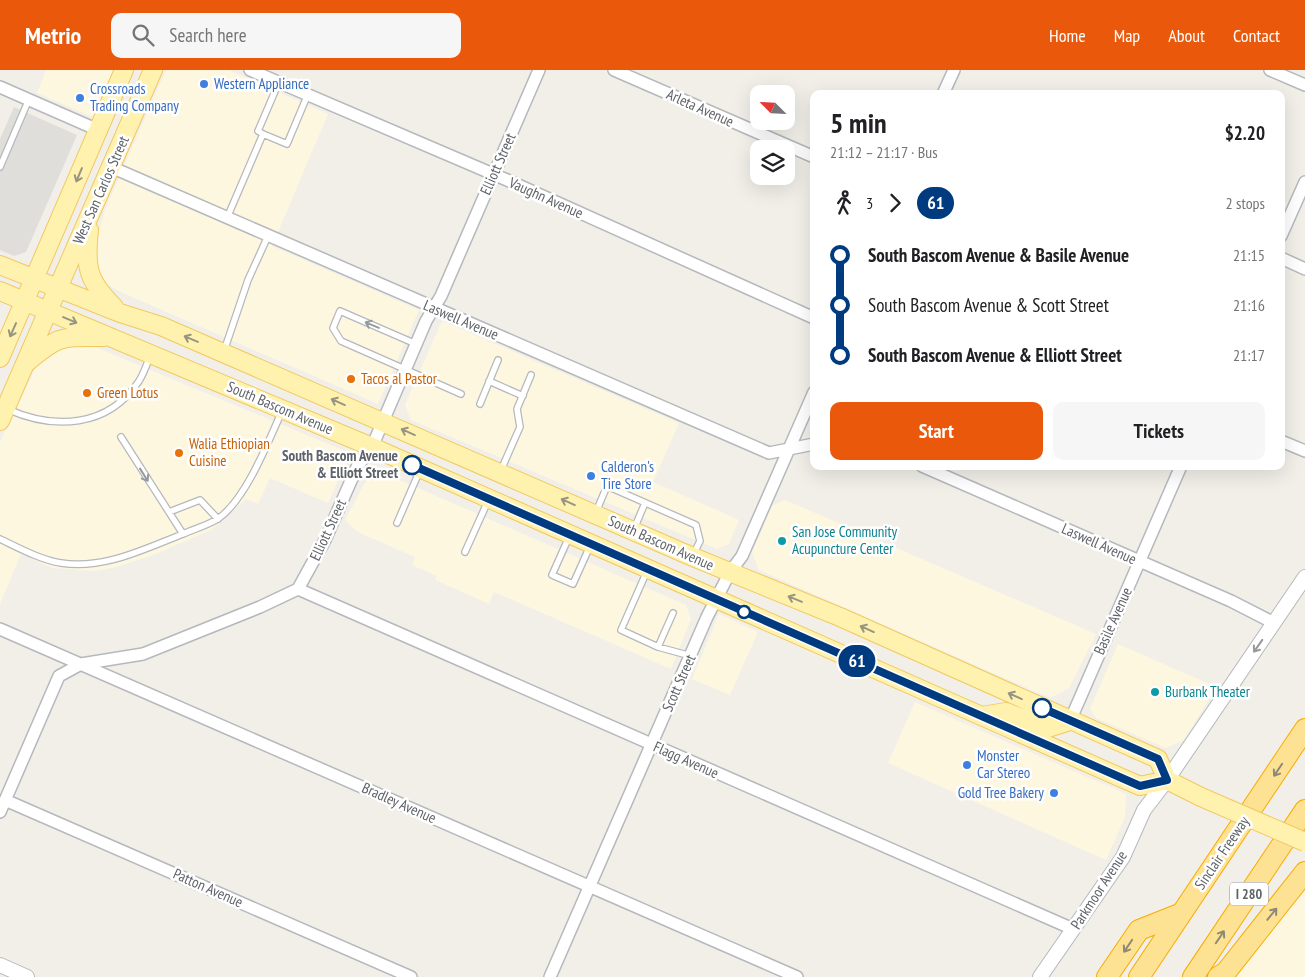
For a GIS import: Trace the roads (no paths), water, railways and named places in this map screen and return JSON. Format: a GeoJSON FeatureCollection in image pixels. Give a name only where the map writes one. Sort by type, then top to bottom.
{"type":"FeatureCollection","features":[{"type":"Feature","properties":{"kind":"highway","name":"Sinclair Freeway"},"geometry":{"type":"LineString","coordinates":[[1139,977],[1305,729]]}},
{"type":"Feature","properties":{"kind":"highway","name":"I 280"},"geometry":{"type":"LineString","coordinates":[[1193,977],[1305,810]]}},
{"type":"Feature","properties":{"kind":"highway"},"geometry":{"type":"LineString","coordinates":[[1218,977],[1226,972],[1305,872]]}},
{"type":"Feature","properties":{"kind":"highway"},"geometry":{"type":"LineString","coordinates":[[1107,977],[1139,930],[1182,913]]}},
{"type":"Feature","properties":{"kind":"main road","name":"West San Carlos Street"},"geometry":{"type":"LineString","coordinates":[[0,358],[124,70]]}},
{"type":"Feature","properties":{"kind":"main road","name":"West San Carlos Street"},"geometry":{"type":"LineString","coordinates":[[2,415],[153,70]]}},
{"type":"Feature","properties":{"kind":"main road"},"geometry":{"type":"LineString","coordinates":[[90,214],[87,269],[97,290],[120,313]]}},
{"type":"Feature","properties":{"kind":"main road","name":"South Bascom Avenue"},"geometry":{"type":"LineString","coordinates":[[0,265],[120,313],[161,326],[692,557],[840,617],[1158,759],[1167,780],[1140,786],[283,409],[0,291]]}},
{"type":"Feature","properties":{"kind":"main road"},"geometry":{"type":"LineString","coordinates":[[24,365],[55,340],[66,337],[112,338]]}},
{"type":"Feature","properties":{"kind":"main road"},"geometry":{"type":"LineString","coordinates":[[982,716],[1006,712],[1048,728],[1070,721]]}},
{"type":"Feature","properties":{"kind":"main road"},"geometry":{"type":"LineString","coordinates":[[1167,780],[1200,797],[1305,842]]}},
{"type":"Feature","properties":{"kind":"street","name":"Vaughn Avenue"},"geometry":{"type":"LineString","coordinates":[[250,70],[493,174],[810,316]]}},
{"type":"Feature","properties":{"kind":"street","name":"Elliott Street"},"geometry":{"type":"LineString","coordinates":[[298,589],[325,540],[357,467],[372,448],[416,344],[539,70]]}},
{"type":"Feature","properties":{"kind":"street","name":"Arleta Avenue"},"geometry":{"type":"LineString","coordinates":[[614,70],[810,155]]}},
{"type":"Feature","properties":{"kind":"street"},"geometry":{"type":"LineString","coordinates":[[945,90],[954,70]]}},
{"type":"Feature","properties":{"kind":"street"},"geometry":{"type":"LineString","coordinates":[[1270,70],[1305,85]]}},
{"type":"Feature","properties":{"kind":"street"},"geometry":{"type":"LineString","coordinates":[[0,87],[98,130]]}},
{"type":"Feature","properties":{"kind":"street","name":"Laswell Avenue"},"geometry":{"type":"LineString","coordinates":[[111,167],[433,309],[769,453],[810,445]]}},
{"type":"Feature","properties":{"kind":"street"},"geometry":{"type":"LineString","coordinates":[[1285,227],[1305,182]]}},
{"type":"Feature","properties":{"kind":"street"},"geometry":{"type":"LineString","coordinates":[[1285,260],[1305,268]]}},
{"type":"Feature","properties":{"kind":"street","name":"Scott Street"},"geometry":{"type":"LineString","coordinates":[[550,977],[690,656],[730,572],[742,556],[810,401]]}},
{"type":"Feature","properties":{"kind":"street"},"geometry":{"type":"LineString","coordinates":[[1285,442],[1305,451]]}},
{"type":"Feature","properties":{"kind":"street","name":"Laswell Avenue"},"geometry":{"type":"LineString","coordinates":[[931,470],[1231,601],[1274,623]]}},
{"type":"Feature","properties":{"kind":"street","name":"Basile Avenue"},"geometry":{"type":"LineString","coordinates":[[1070,721],[1179,470]]}},
{"type":"Feature","properties":{"kind":"street","name":"Parkmoor Avenue"},"geometry":{"type":"LineString","coordinates":[[1040,977],[1123,857],[1144,810],[1167,780],[1305,577]]}},
{"type":"Feature","properties":{"kind":"street"},"geometry":{"type":"LineString","coordinates":[[0,812],[59,676],[81,664],[143,654],[260,607],[298,589]]}},
{"type":"Feature","properties":{"kind":"street","name":"Flagg Avenue"},"geometry":{"type":"LineString","coordinates":[[298,589],[1073,930]]}},
{"type":"Feature","properties":{"kind":"street","name":"Bradley Avenue"},"geometry":{"type":"LineString","coordinates":[[0,629],[797,977]]}},
{"type":"Feature","properties":{"kind":"street","name":"Patton Avenue"},"geometry":{"type":"LineString","coordinates":[[5,800],[411,977]]}},
{"type":"Feature","properties":{"kind":"street"},"geometry":{"type":"LineString","coordinates":[[0,965],[26,977]]}},
{"type":"Feature","properties":{"kind":"lane"},"geometry":{"type":"LineString","coordinates":[[279,82],[258,131],[263,134],[288,144],[308,94]]}},
{"type":"Feature","properties":{"kind":"lane"},"geometry":{"type":"LineString","coordinates":[[0,167],[29,100]]}},
{"type":"Feature","properties":{"kind":"lane"},"geometry":{"type":"LineString","coordinates":[[227,218],[263,134]]}},
{"type":"Feature","properties":{"kind":"lane"},"geometry":{"type":"LineString","coordinates":[[223,353],[248,280],[268,236]]}},
{"type":"Feature","properties":{"kind":"lane"},"geometry":{"type":"LineString","coordinates":[[416,344],[340,311],[333,328],[340,341],[461,394]]}},
{"type":"Feature","properties":{"kind":"lane"},"geometry":{"type":"LineString","coordinates":[[2,415],[48,423],[75,422],[88,419],[112,407],[132,390],[140,380],[151,354]]}},
{"type":"Feature","properties":{"kind":"lane"},"geometry":{"type":"LineString","coordinates":[[480,404],[498,360]]}},
{"type":"Feature","properties":{"kind":"lane"},"geometry":{"type":"LineString","coordinates":[[500,472],[520,427],[517,409],[531,375]]}},
{"type":"Feature","properties":{"kind":"lane"},"geometry":{"type":"LineString","coordinates":[[489,381],[523,396]]}},
{"type":"Feature","properties":{"kind":"lane"},"geometry":{"type":"LineString","coordinates":[[0,539],[60,563],[93,565],[135,553],[218,519],[228,509],[256,470],[283,409]]}},
{"type":"Feature","properties":{"kind":"lane"},"geometry":{"type":"LineString","coordinates":[[121,437],[183,534]]}},
{"type":"Feature","properties":{"kind":"lane"},"geometry":{"type":"LineString","coordinates":[[397,523],[420,469]]}},
{"type":"Feature","properties":{"kind":"lane"},"geometry":{"type":"LineString","coordinates":[[596,514],[607,486],[696,525],[700,541],[692,557]]}},
{"type":"Feature","properties":{"kind":"lane"},"geometry":{"type":"LineString","coordinates":[[466,552],[488,499]]}},
{"type":"Feature","properties":{"kind":"lane"},"geometry":{"type":"LineString","coordinates":[[169,512],[200,500],[218,519]]}},
{"type":"Feature","properties":{"kind":"lane"},"geometry":{"type":"LineString","coordinates":[[634,531],[646,503]]}},
{"type":"Feature","properties":{"kind":"lane"},"geometry":{"type":"LineString","coordinates":[[570,535],[552,575],[573,584],[591,544]]}},
{"type":"Feature","properties":{"kind":"lane"},"geometry":{"type":"LineString","coordinates":[[648,569],[621,630],[658,647],[690,656]]}},
{"type":"Feature","properties":{"kind":"lane"},"geometry":{"type":"LineString","coordinates":[[658,647],[673,613]]}},
{"type":"Feature","properties":{"kind":"place","name":"Western Appliance"},"geometry":{"type":"Point","coordinates":[204,84]}},
{"type":"Feature","properties":{"kind":"place","name":"Crossroads Trading Company"},"geometry":{"type":"Point","coordinates":[80,98]}},
{"type":"Feature","properties":{"kind":"place","name":"Tacos al Pastor"},"geometry":{"type":"Point","coordinates":[351,379]}},
{"type":"Feature","properties":{"kind":"place","name":"Green Lotus"},"geometry":{"type":"Point","coordinates":[87,393]}},
{"type":"Feature","properties":{"kind":"place","name":"Walia Ethiopian Cuisine"},"geometry":{"type":"Point","coordinates":[179,453]}},
{"type":"Feature","properties":{"kind":"place","name":"South Bascom Avenue & Elliott Street"},"geometry":{"type":"Point","coordinates":[412,465]}},
{"type":"Feature","properties":{"kind":"place","name":"Calderon's Tire Store"},"geometry":{"type":"Point","coordinates":[591,476]}},
{"type":"Feature","properties":{"kind":"place","name":"San Jose Community Acupuncture Center"},"geometry":{"type":"Point","coordinates":[782,541]}},
{"type":"Feature","properties":{"kind":"place","name":"Burbank Theater"},"geometry":{"type":"Point","coordinates":[1155,692]}},
{"type":"Feature","properties":{"kind":"place","name":"Monster Car Stereo"},"geometry":{"type":"Point","coordinates":[967,765]}},
{"type":"Feature","properties":{"kind":"place","name":"Gold Tree Bakery"},"geometry":{"type":"Point","coordinates":[1054,793]}}]}
